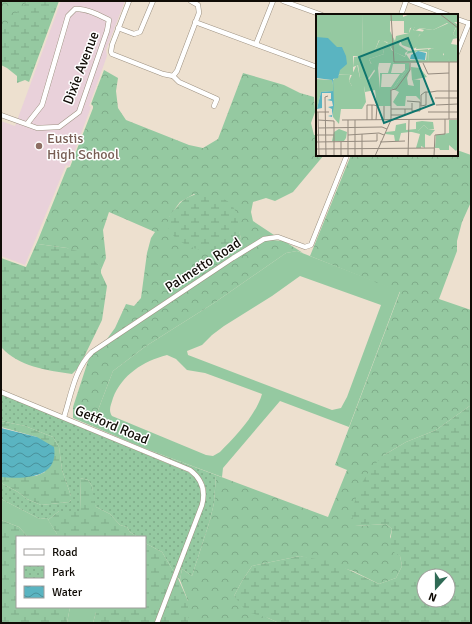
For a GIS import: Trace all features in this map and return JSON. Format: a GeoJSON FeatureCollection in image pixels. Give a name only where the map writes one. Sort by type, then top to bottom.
{"type":"FeatureCollection","features":[{"type":"Feature","properties":{"kind":"street"},"geometry":{"type":"LineString","coordinates":[[129,1],[118,28],[111,51],[113,56],[163,74],[173,76],[179,82],[217,98],[214,106]]}},
{"type":"Feature","properties":{"kind":"street"},"geometry":{"type":"LineString","coordinates":[[118,28],[134,34],[140,32],[153,1]]}},
{"type":"Feature","properties":{"kind":"street"},"geometry":{"type":"LineString","coordinates":[[173,76],[177,71],[196,22],[199,8],[193,1]]}},
{"type":"Feature","properties":{"kind":"street"},"geometry":{"type":"LineString","coordinates":[[256,44],[273,1]]}},
{"type":"Feature","properties":{"kind":"street"},"geometry":{"type":"LineString","coordinates":[[283,1],[319,14]]}},
{"type":"Feature","properties":{"kind":"street"},"geometry":{"type":"LineString","coordinates":[[401,14],[406,1]]}},
{"type":"Feature","properties":{"kind":"street"},"geometry":{"type":"LineString","coordinates":[[411,1],[445,14]]}},
{"type":"Feature","properties":{"kind":"street","name":"Dixie Avenue"},"geometry":{"type":"LineString","coordinates":[[1,115],[37,128],[60,127],[79,112],[107,31],[109,20],[80,9],[75,9],[68,16],[42,105],[27,124]]}},
{"type":"Feature","properties":{"kind":"street"},"geometry":{"type":"LineString","coordinates":[[458,18],[470,24],[458,51]]}},
{"type":"Feature","properties":{"kind":"street"},"geometry":{"type":"LineString","coordinates":[[196,22],[316,67]]}},
{"type":"Feature","properties":{"kind":"street","name":"Palmetto Road"},"geometry":{"type":"LineString","coordinates":[[64,417],[80,367],[84,359],[92,352],[264,239],[278,238],[305,247],[311,245],[347,156]]}},
{"type":"Feature","properties":{"kind":"street","name":"Getford Road"},"geometry":{"type":"LineString","coordinates":[[1,392],[190,470],[199,479],[204,492],[202,505],[157,623]]}},
{"type":"Feature","properties":{"kind":"shaded area","name":"Eustis High School"},"geometry":{"type":"Polygon","coordinates":[[[61,1],[125,1],[106,50],[107,56],[89,106],[91,107],[69,166],[66,165],[25,265],[1,256],[1,121],[15,126],[61,1]]]}},
{"type":"Feature","properties":{"kind":"green space"},"geometry":{"type":"Polygon","coordinates":[[[1,1],[28,1],[1,33],[1,1]]]}},
{"type":"Feature","properties":{"kind":"green space"},"geometry":{"type":"Polygon","coordinates":[[[28,1],[59,1],[29,82],[25,80],[17,83],[17,76],[1,65],[1,33],[11,18],[28,1]]]}},
{"type":"Feature","properties":{"kind":"green space"},"geometry":{"type":"Polygon","coordinates":[[[104,70],[118,78],[116,91],[118,108],[126,120],[189,145],[203,148],[218,139],[243,73],[284,85],[300,93],[314,97],[315,112],[311,123],[314,135],[316,135],[316,156],[323,156],[293,192],[275,201],[266,198],[253,202],[251,212],[253,221],[274,235],[263,237],[232,256],[107,339],[115,328],[126,304],[134,306],[141,298],[147,253],[151,238],[155,232],[109,212],[103,230],[106,258],[101,270],[101,268],[67,248],[38,244],[38,240],[67,168],[70,167],[93,106],[91,104],[104,70]],[[194,194],[180,202],[169,217],[208,251],[226,248],[241,239],[239,231],[194,194]]]}},
{"type":"Feature","properties":{"kind":"green space"},"geometry":{"type":"Polygon","coordinates":[[[458,150],[471,155],[471,202],[462,222],[457,241],[457,251],[439,299],[471,310],[471,405],[436,430],[406,442],[384,455],[355,526],[386,524],[392,529],[390,537],[400,556],[402,566],[396,578],[379,584],[353,571],[300,556],[252,566],[234,596],[268,618],[279,623],[188,623],[188,601],[180,580],[182,569],[192,576],[210,520],[214,503],[216,475],[328,517],[347,470],[335,465],[400,292],[310,256],[351,156],[458,156],[458,150]]]}},
{"type":"Feature","properties":{"kind":"green space"},"geometry":{"type":"Polygon","coordinates":[[[206,193],[217,196],[230,204],[234,208],[238,220],[241,239],[216,251],[201,250],[186,245],[179,241],[169,230],[168,224],[170,214],[186,198],[197,194],[206,193]]]}},
{"type":"Feature","properties":{"kind":"green space"},"geometry":{"type":"Polygon","coordinates":[[[38,240],[38,244],[67,248],[88,254],[101,268],[101,273],[107,286],[102,320],[85,355],[77,369],[72,374],[43,369],[25,363],[8,354],[1,347],[1,258],[26,267],[38,240]]]}},
{"type":"Feature","properties":{"kind":"green space"},"geometry":{"type":"Polygon","coordinates":[[[265,241],[284,241],[303,253],[297,251],[286,253],[214,303],[146,346],[113,371],[92,426],[73,418],[73,407],[89,358],[93,354],[234,260],[265,241]]]}},
{"type":"Feature","properties":{"kind":"green space"},"geometry":{"type":"Polygon","coordinates":[[[297,251],[400,291],[349,427],[280,401],[223,468],[222,477],[141,447],[92,426],[113,371],[146,346],[214,303],[286,253],[297,251]],[[300,276],[272,296],[224,326],[202,345],[187,351],[188,355],[332,410],[341,408],[347,397],[381,305],[300,276]],[[167,355],[142,365],[134,370],[122,382],[113,398],[110,412],[112,416],[206,455],[213,456],[220,452],[232,440],[250,418],[262,394],[205,373],[187,370],[176,359],[167,355]]]}},
{"type":"Feature","properties":{"kind":"green space"},"geometry":{"type":"Polygon","coordinates":[[[1,394],[188,472],[195,478],[199,483],[202,492],[199,509],[174,572],[162,552],[146,544],[146,536],[136,536],[130,532],[127,527],[120,525],[110,514],[96,507],[92,486],[88,480],[80,478],[81,511],[59,511],[48,520],[47,518],[40,519],[1,499],[1,483],[18,492],[27,499],[41,505],[69,502],[71,500],[62,470],[59,447],[53,437],[25,426],[1,421],[1,394]]]}},
{"type":"Feature","properties":{"kind":"green space"},"geometry":{"type":"Polygon","coordinates":[[[471,405],[471,623],[279,623],[247,612],[234,596],[252,566],[300,556],[332,562],[379,584],[396,578],[402,566],[400,556],[389,549],[392,529],[386,524],[355,526],[351,513],[360,486],[371,468],[384,455],[406,442],[436,430],[471,405]]]}},
{"type":"Feature","properties":{"kind":"green space"},"geometry":{"type":"Polygon","coordinates":[[[1,421],[25,426],[53,437],[59,447],[62,470],[71,496],[71,500],[69,502],[41,505],[27,499],[18,492],[1,483],[1,477],[36,476],[45,472],[37,437],[1,427],[1,421]]]}},
{"type":"Feature","properties":{"kind":"green space"},"geometry":{"type":"Polygon","coordinates":[[[141,447],[216,475],[214,503],[210,520],[192,576],[182,569],[180,580],[177,576],[204,506],[206,489],[203,481],[191,468],[141,447]]]}},
{"type":"Feature","properties":{"kind":"green space"},"geometry":{"type":"Polygon","coordinates":[[[80,478],[88,480],[92,486],[96,507],[110,514],[120,525],[127,527],[130,532],[136,536],[57,536],[48,520],[59,511],[81,511],[80,478]]]}},
{"type":"Feature","properties":{"kind":"green space"},"geometry":{"type":"Polygon","coordinates":[[[1,499],[40,519],[47,518],[57,536],[27,536],[19,527],[1,520],[1,499]]]}},
{"type":"Feature","properties":{"kind":"green space"},"geometry":{"type":"Polygon","coordinates":[[[1,520],[19,527],[27,536],[16,536],[16,608],[70,608],[67,623],[1,623],[1,520]]]}},
{"type":"Feature","properties":{"kind":"green space"},"geometry":{"type":"Polygon","coordinates":[[[146,544],[162,552],[174,572],[155,623],[93,623],[96,608],[146,608],[146,544]]]}},
{"type":"Feature","properties":{"kind":"green space"},"geometry":{"type":"Polygon","coordinates":[[[177,576],[188,601],[188,623],[159,623],[177,576]]]}},
{"type":"Feature","properties":{"kind":"green space"},"geometry":{"type":"Polygon","coordinates":[[[70,608],[96,608],[93,623],[67,623],[70,608]]]}},
{"type":"Feature","properties":{"kind":"water"},"geometry":{"type":"Polygon","coordinates":[[[1,428],[37,437],[54,447],[54,458],[51,465],[38,475],[20,478],[1,477],[1,428]]]}},
{"type":"Feature","properties":{"kind":"place","name":"Eustis High School"},"geometry":{"type":"Point","coordinates":[39,146]}}]}
